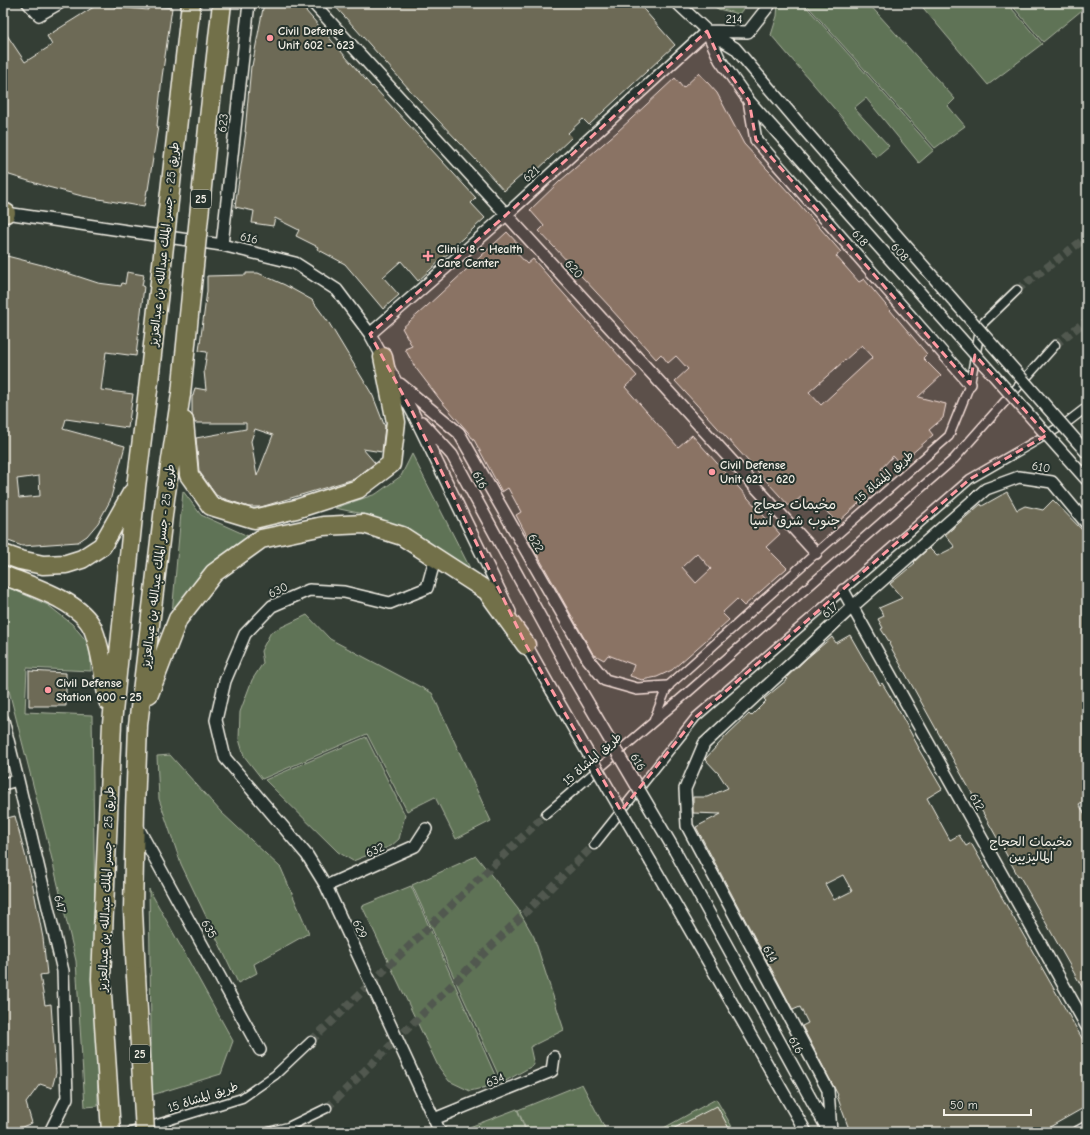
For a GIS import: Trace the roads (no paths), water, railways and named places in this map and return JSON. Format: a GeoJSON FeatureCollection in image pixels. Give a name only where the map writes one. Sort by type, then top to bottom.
{"type":"FeatureCollection","features":[{"type":"Feature","properties":{"kind":"main road","name":"طريق 25 - جسر الملك عبدالله بن عبدالعزيز"},"geometry":{"type":"LineString","coordinates":[[111,1132],[101,979],[112,723],[136,487],[192,3]]}},
{"type":"Feature","properties":{"kind":"main road","name":"طريق 25 - جسر الملك عبدالله بن عبدالعزيز"},"geometry":{"type":"LineString","coordinates":[[145,1132],[133,910],[138,726],[165,499],[181,394],[222,3]]}},
{"type":"Feature","properties":{"kind":"main road"},"geometry":{"type":"LineString","coordinates":[[181,394],[189,474],[211,506],[254,519],[296,509],[358,489],[391,464],[396,422],[383,357]]}},
{"type":"Feature","properties":{"kind":"main road"},"geometry":{"type":"LineString","coordinates":[[3,554],[20,560],[43,565],[66,564],[82,559],[102,546],[136,487]]}},
{"type":"Feature","properties":{"kind":"main road"},"geometry":{"type":"LineString","coordinates":[[138,726],[155,676],[178,619],[214,573],[260,539],[323,526],[364,524],[402,536],[435,559],[487,591],[526,645]]}},
{"type":"Feature","properties":{"kind":"main road"},"geometry":{"type":"LineString","coordinates":[[3,575],[64,601],[82,615],[92,628],[99,649],[112,723]]}},
{"type":"Feature","properties":{"kind":"street"},"geometry":{"type":"LineString","coordinates":[[28,3],[39,15],[60,3]]}},
{"type":"Feature","properties":{"kind":"street","name":"623"},"geometry":{"type":"LineString","coordinates":[[222,246],[249,3]]}},
{"type":"Feature","properties":{"kind":"street","name":"620"},"geometry":{"type":"LineString","coordinates":[[313,3],[816,553]]}},
{"type":"Feature","properties":{"kind":"street","name":"608"},"geometry":{"type":"LineString","coordinates":[[677,3],[707,31],[735,48],[802,127],[1087,453]]}},
{"type":"Feature","properties":{"kind":"street","name":"214"},"geometry":{"type":"LineString","coordinates":[[707,31],[748,32],[770,4],[769,3]]}},
{"type":"Feature","properties":{"kind":"street","name":"621"},"geometry":{"type":"LineString","coordinates":[[370,334],[506,215],[707,31]]}},
{"type":"Feature","properties":{"kind":"street","name":"608"},"geometry":{"type":"LineString","coordinates":[[707,31],[720,60],[749,102],[1087,480]]}},
{"type":"Feature","properties":{"kind":"street","name":"618"},"geometry":{"type":"LineString","coordinates":[[749,102],[756,140],[970,384]]}},
{"type":"Feature","properties":{"kind":"street","name":"616"},"geometry":{"type":"LineString","coordinates":[[4,213],[222,246],[295,263],[337,290],[370,334],[395,379],[526,645],[806,1132]]}},
{"type":"Feature","properties":{"kind":"street","name":"طريق المشاة 15"},"geometry":{"type":"LineString","coordinates":[[653,722],[667,687],[949,436],[970,384],[981,325],[1017,290]]}},
{"type":"Feature","properties":{"kind":"street","name":"طريق المشاة 15"},"geometry":{"type":"LineString","coordinates":[[546,814],[954,459],[1055,345]]}},
{"type":"Feature","properties":{"kind":"street","name":"622"},"geometry":{"type":"LineString","coordinates":[[395,379],[459,433],[588,659],[605,680],[637,689],[667,687]]}},
{"type":"Feature","properties":{"kind":"street"},"geometry":{"type":"LineString","coordinates":[[594,845],[696,717],[970,479],[1066,424],[1087,407]]}},
{"type":"Feature","properties":{"kind":"street","name":"616"},"geometry":{"type":"LineString","coordinates":[[413,413],[452,455],[574,679],[675,851],[830,1132]]}},
{"type":"Feature","properties":{"kind":"street","name":"610"},"geometry":{"type":"LineString","coordinates":[[1019,476],[1052,482],[1087,524]]}},
{"type":"Feature","properties":{"kind":"street","name":"617"},"geometry":{"type":"LineString","coordinates":[[685,789],[704,744],[852,606],[986,489],[1019,476]]}},
{"type":"Feature","properties":{"kind":"street","name":"630"},"geometry":{"type":"LineString","coordinates":[[225,758],[216,720],[225,681],[245,634],[272,606],[309,590],[344,592],[390,603],[428,588],[435,559]]}},
{"type":"Feature","properties":{"kind":"street","name":"612"},"geometry":{"type":"LineString","coordinates":[[843,590],[1087,1027]]}},
{"type":"Feature","properties":{"kind":"street","name":"647"},"geometry":{"type":"LineString","coordinates":[[3,720],[62,971],[67,1098],[50,1132]]}},
{"type":"Feature","properties":{"kind":"street","name":"629"},"geometry":{"type":"LineString","coordinates":[[225,758],[307,855],[326,886],[440,1132]]}},
{"type":"Feature","properties":{"kind":"street"},"geometry":{"type":"LineString","coordinates":[[3,784],[18,780]]}},
{"type":"Feature","properties":{"kind":"street","name":"614"},"geometry":{"type":"LineString","coordinates":[[685,789],[686,826],[828,1090],[830,1132]]}},
{"type":"Feature","properties":{"kind":"street","name":"635"},"geometry":{"type":"LineString","coordinates":[[135,822],[260,1050]]}},
{"type":"Feature","properties":{"kind":"street","name":"632"},"geometry":{"type":"LineString","coordinates":[[326,886],[415,846],[426,829]]}},
{"type":"Feature","properties":{"kind":"street","name":"طريق المشاة 15"},"geometry":{"type":"LineString","coordinates":[[131,1132],[242,1098],[275,1075],[311,1041]]}},
{"type":"Feature","properties":{"kind":"street","name":"634"},"geometry":{"type":"LineString","coordinates":[[434,1119],[552,1071],[554,1057]]}},
{"type":"Feature","properties":{"kind":"street"},"geometry":{"type":"LineString","coordinates":[[268,1132],[288,1127],[327,1108]]}},
{"type":"Feature","properties":{"kind":"street"},"geometry":{"type":"LineString","coordinates":[[1078,1132],[1087,1127]]}},
{"type":"Feature","properties":{"kind":"tunnel"},"geometry":{"type":"LineString","coordinates":[[1017,290],[1087,237]]}},
{"type":"Feature","properties":{"kind":"tunnel"},"geometry":{"type":"LineString","coordinates":[[1055,345],[1087,320]]}},
{"type":"Feature","properties":{"kind":"tunnel"},"geometry":{"type":"LineString","coordinates":[[311,1041],[546,814]]}},
{"type":"Feature","properties":{"kind":"tunnel"},"geometry":{"type":"LineString","coordinates":[[327,1108],[594,845]]}},
{"type":"Feature","properties":{"kind":"place","name":"Civil Defense Unit 602 - 623"},"geometry":{"type":"Point","coordinates":[270,38]}},
{"type":"Feature","properties":{"kind":"place","name":"Clinic 8 - Health Care Center"},"geometry":{"type":"Point","coordinates":[428,256]}},
{"type":"Feature","properties":{"kind":"place","name":"Civil Defense Unit 621 - 620"},"geometry":{"type":"Point","coordinates":[712,472]}},
{"type":"Feature","properties":{"kind":"place","name":"Civil Defense Station 600 - 25"},"geometry":{"type":"Point","coordinates":[48,690]}},
{"type":"Feature","properties":{"kind":"district","name":"مخيمات حجاج جنوب شرق آسيا"},"geometry":{"type":"Point","coordinates":[795,512]}},
{"type":"Feature","properties":{"kind":"district","name":"مخيمات الحجاج الماليزيين"},"geometry":{"type":"Point","coordinates":[1031,848]}}]}
